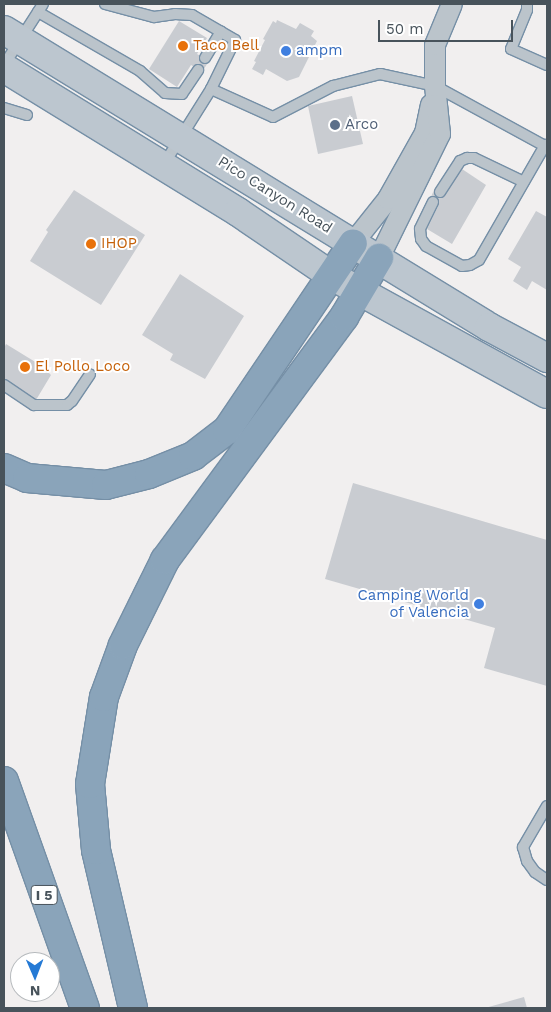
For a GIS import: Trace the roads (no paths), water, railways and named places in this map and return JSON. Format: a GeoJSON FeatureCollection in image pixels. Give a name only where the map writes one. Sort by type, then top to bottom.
{"type":"FeatureCollection","features":[{"type":"Feature","properties":{"kind":"highway"},"geometry":{"type":"LineString","coordinates":[[4,468],[27,478],[106,485],[149,474],[193,456],[227,430],[353,243]]}},
{"type":"Feature","properties":{"kind":"highway"},"geometry":{"type":"LineString","coordinates":[[133,1008],[96,850],[90,784],[104,697],[123,645],[165,560],[360,292],[378,258]]}},
{"type":"Feature","properties":{"kind":"highway","name":"I 5"},"geometry":{"type":"LineString","coordinates":[[4,781],[85,1008]]}},
{"type":"Feature","properties":{"kind":"main road","name":"Pico Canyon Road"},"geometry":{"type":"LineString","coordinates":[[12,35],[181,136],[489,326],[547,358]]}},
{"type":"Feature","properties":{"kind":"main road"},"geometry":{"type":"LineString","coordinates":[[4,66],[238,212],[332,276],[547,394]]}},
{"type":"Feature","properties":{"kind":"street"},"geometry":{"type":"LineString","coordinates":[[378,258],[440,134],[435,86],[435,45],[452,4]]}},
{"type":"Feature","properties":{"kind":"street"},"geometry":{"type":"LineString","coordinates":[[353,243],[388,198],[425,134],[435,86]]}},
{"type":"Feature","properties":{"kind":"lane"},"geometry":{"type":"LineString","coordinates":[[105,4],[154,17],[175,14],[192,15],[235,40],[211,89],[163,166]]}},
{"type":"Feature","properties":{"kind":"lane"},"geometry":{"type":"LineString","coordinates":[[528,4],[528,10],[511,49],[547,65]]}},
{"type":"Feature","properties":{"kind":"lane"},"geometry":{"type":"LineString","coordinates":[[4,66],[12,35],[40,8],[140,71],[165,93],[182,94],[198,70]]}},
{"type":"Feature","properties":{"kind":"lane"},"geometry":{"type":"LineString","coordinates":[[205,58],[221,31]]}},
{"type":"Feature","properties":{"kind":"lane"},"geometry":{"type":"LineString","coordinates":[[211,89],[273,117],[333,86],[380,74],[435,86],[546,146],[479,260],[470,265],[462,266],[426,246],[421,239],[420,229],[433,202]]}},
{"type":"Feature","properties":{"kind":"lane"},"geometry":{"type":"LineString","coordinates":[[4,108],[27,115]]}},
{"type":"Feature","properties":{"kind":"lane"},"geometry":{"type":"LineString","coordinates":[[440,192],[460,161],[467,158],[474,158],[524,182]]}},
{"type":"Feature","properties":{"kind":"lane"},"geometry":{"type":"LineString","coordinates":[[4,385],[34,405],[67,405],[72,401],[90,374]]}},
{"type":"Feature","properties":{"kind":"lane"},"geometry":{"type":"LineString","coordinates":[[547,806],[524,847],[527,861],[535,872],[547,880]]}},
{"type":"Feature","properties":{"kind":"place","name":"Taco Bell"},"geometry":{"type":"Point","coordinates":[183,46]}},
{"type":"Feature","properties":{"kind":"place","name":"ampm"},"geometry":{"type":"Point","coordinates":[286,51]}},
{"type":"Feature","properties":{"kind":"place","name":"Arco"},"geometry":{"type":"Point","coordinates":[335,125]}},
{"type":"Feature","properties":{"kind":"place","name":"IHOP"},"geometry":{"type":"Point","coordinates":[91,244]}},
{"type":"Feature","properties":{"kind":"place","name":"El Pollo Loco"},"geometry":{"type":"Point","coordinates":[25,367]}},
{"type":"Feature","properties":{"kind":"place","name":"Camping World of Valencia"},"geometry":{"type":"Point","coordinates":[479,604]}}]}
